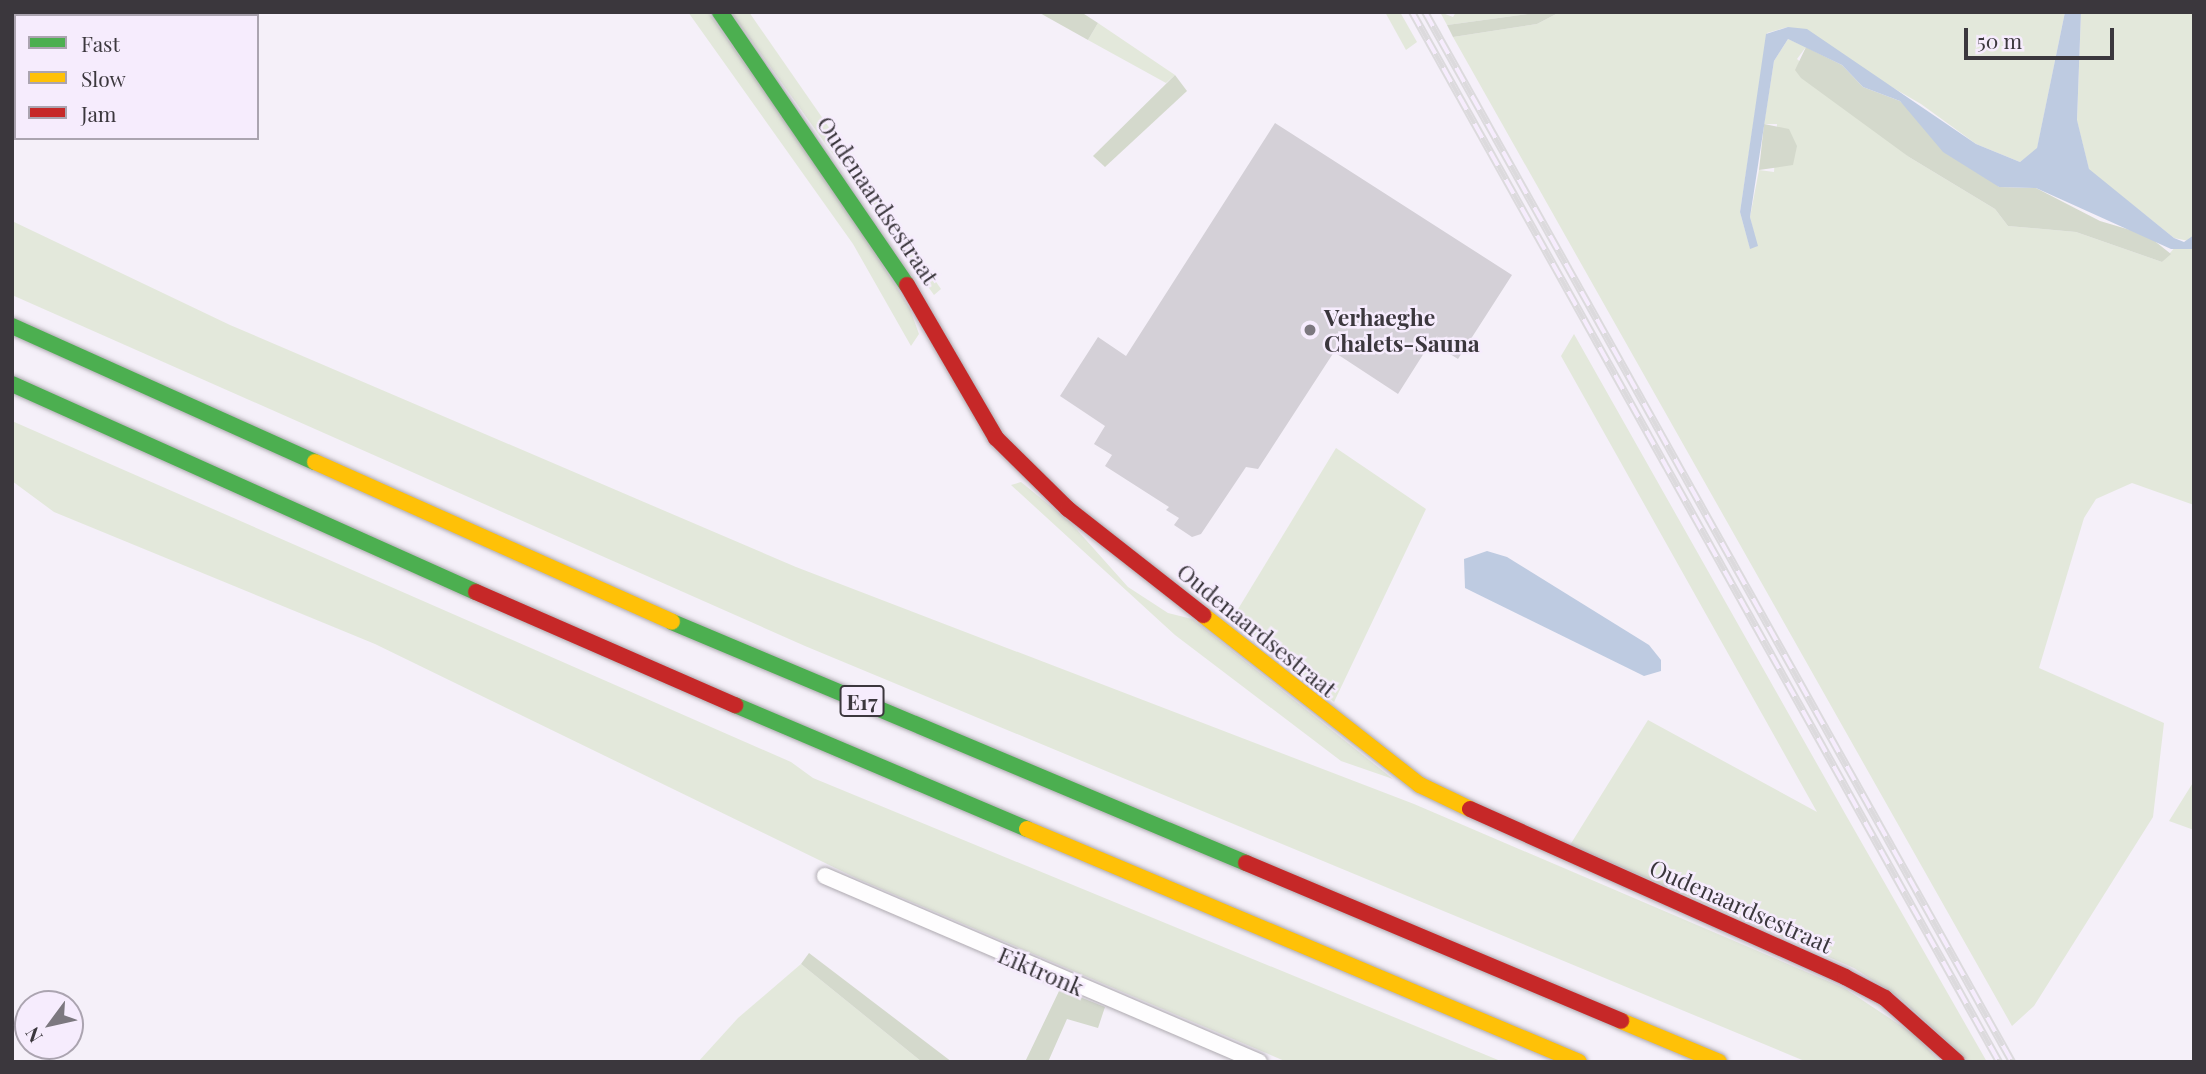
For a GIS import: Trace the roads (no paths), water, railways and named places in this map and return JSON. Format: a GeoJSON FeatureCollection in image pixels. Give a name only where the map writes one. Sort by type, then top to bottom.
{"type":"FeatureCollection","features":[{"type":"Feature","properties":{"kind":"main road","name":"Oudenaardsestraat"},"geometry":{"type":"LineString","coordinates":[[720,12],[880,238],[996,438],[1068,509],[1420,785],[1540,844],[1845,976],[1885,998],[1957,1062]]}},
{"type":"Feature","properties":{"kind":"main road","name":"E17"},"geometry":{"type":"LineString","coordinates":[[12,326],[635,606],[1719,1062]]}},
{"type":"Feature","properties":{"kind":"main road","name":"E17"},"geometry":{"type":"LineString","coordinates":[[12,384],[610,652],[1579,1062]]}},
{"type":"Feature","properties":{"kind":"street","name":"Eiktronk"},"geometry":{"type":"LineString","coordinates":[[825,876],[1259,1062]]}},
{"type":"Feature","properties":{"kind":"water"},"geometry":{"type":"Polygon","coordinates":[[[2065,12],[2081,12],[2077,120],[2089,169],[2174,238],[2184,242],[2194,235],[2194,249],[2171,249],[2036,188],[1999,187],[1943,152],[1900,101],[1863,87],[1842,65],[1788,39],[1774,61],[1750,217],[1758,246],[1750,249],[1740,212],[1766,34],[1788,27],[1807,29],[1976,144],[2020,162],[2037,148],[2065,12]]]}},
{"type":"Feature","properties":{"kind":"water"},"geometry":{"type":"Polygon","coordinates":[[[1487,551],[1507,557],[1649,645],[1661,660],[1661,671],[1644,676],[1465,588],[1464,559],[1487,551]]]}},
{"type":"Feature","properties":{"kind":"railway"},"geometry":{"type":"LineString","coordinates":[[1412,12],[1999,1062]]}},
{"type":"Feature","properties":{"kind":"railway"},"geometry":{"type":"LineString","coordinates":[[1425,12],[2012,1062]]}},
{"type":"Feature","properties":{"kind":"place","name":"Verhaeghe Chalets-Sauna"},"geometry":{"type":"Point","coordinates":[1310,330]}}]}
